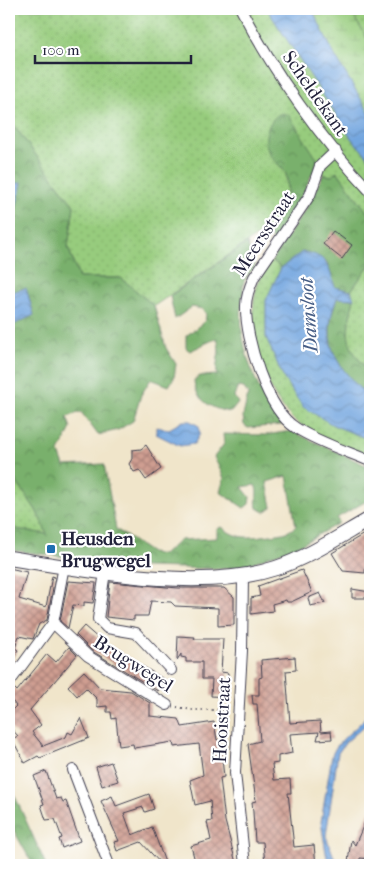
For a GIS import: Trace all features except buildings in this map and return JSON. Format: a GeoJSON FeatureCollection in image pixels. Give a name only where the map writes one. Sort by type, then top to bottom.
{"type":"FeatureCollection","features":[{"type":"Feature","properties":{"kind":"main road"},"geometry":{"type":"LineString","coordinates":[[9,558],[105,572],[201,579],[243,577],[278,567],[300,557],[370,519]]}},
{"type":"Feature","properties":{"kind":"street","name":"Scheldekant"},"geometry":{"type":"LineString","coordinates":[[241,9],[253,33],[283,78],[336,152],[370,191]]}},
{"type":"Feature","properties":{"kind":"street","name":"Meersstraat"},"geometry":{"type":"LineString","coordinates":[[336,152],[320,166],[310,195],[254,277],[248,291],[246,306],[248,327],[258,369],[277,408],[295,428],[370,461]]}},
{"type":"Feature","properties":{"kind":"street"},"geometry":{"type":"LineString","coordinates":[[9,683],[53,624],[64,566]]}},
{"type":"Feature","properties":{"kind":"street"},"geometry":{"type":"LineString","coordinates":[[105,572],[98,619],[108,628],[136,633],[171,670]]}},
{"type":"Feature","properties":{"kind":"street","name":"Hooistraat"},"geometry":{"type":"LineString","coordinates":[[243,577],[242,651],[237,710],[235,773],[245,865]]}},
{"type":"Feature","properties":{"kind":"street","name":"Brugwegel"},"geometry":{"type":"LineString","coordinates":[[53,624],[88,656],[167,705]]}},
{"type":"Feature","properties":{"kind":"street"},"geometry":{"type":"LineString","coordinates":[[74,770],[109,865]]}},
{"type":"Feature","properties":{"kind":"path"},"geometry":{"type":"LineString","coordinates":[[362,9],[370,22]]}},
{"type":"Feature","properties":{"kind":"path","name":"Brugwegel"},"geometry":{"type":"LineString","coordinates":[[167,705],[192,710],[237,710]]}},
{"type":"Feature","properties":{"kind":"green space"},"geometry":{"type":"Polygon","coordinates":[[[9,9],[267,9],[351,138],[370,159],[370,216],[337,171],[332,176],[278,164],[286,172],[287,203],[270,227],[154,306],[121,278],[79,278],[68,247],[74,206],[9,119],[9,9]]]}},
{"type":"Feature","properties":{"kind":"green space"},"geometry":{"type":"Polygon","coordinates":[[[312,9],[349,9],[370,43],[370,114],[335,56],[312,9]]]}},
{"type":"Feature","properties":{"kind":"green space"},"geometry":{"type":"Polygon","coordinates":[[[349,9],[370,9],[370,43],[349,9]]]}},
{"type":"Feature","properties":{"kind":"green space"},"geometry":{"type":"Polygon","coordinates":[[[279,114],[288,114],[317,159],[304,192],[274,243],[270,237],[270,227],[287,203],[288,195],[287,176],[270,155],[266,144],[268,127],[279,114]]]}},
{"type":"Feature","properties":{"kind":"green space"},"geometry":{"type":"Polygon","coordinates":[[[9,119],[74,206],[68,247],[79,278],[121,278],[154,306],[166,348],[176,364],[174,378],[169,386],[151,379],[141,395],[133,421],[118,430],[98,435],[81,412],[67,417],[71,428],[59,452],[64,466],[104,464],[116,529],[151,553],[163,555],[180,540],[217,538],[217,529],[222,527],[239,536],[251,537],[284,533],[296,526],[287,476],[267,482],[272,507],[265,512],[257,508],[257,490],[255,485],[242,487],[250,497],[249,504],[244,508],[220,492],[224,478],[214,457],[224,444],[223,434],[266,435],[291,431],[370,467],[370,499],[337,518],[339,523],[302,544],[236,568],[145,567],[9,550],[9,528],[47,534],[36,510],[9,471],[9,327],[34,315],[26,289],[9,293],[9,239],[22,183],[9,186],[9,119]]]}},
{"type":"Feature","properties":{"kind":"green space"},"geometry":{"type":"Polygon","coordinates":[[[337,171],[370,216],[370,264],[351,291],[335,288],[327,262],[302,252],[281,268],[272,260],[305,210],[323,175],[332,176],[337,171]]]}},
{"type":"Feature","properties":{"kind":"green space"},"geometry":{"type":"Polygon","coordinates":[[[247,243],[255,267],[243,284],[241,311],[245,346],[249,363],[263,396],[282,425],[248,428],[244,425],[243,416],[248,394],[244,388],[238,387],[234,397],[239,402],[231,412],[217,409],[201,398],[195,387],[194,380],[200,376],[217,375],[219,348],[217,338],[190,351],[186,348],[186,336],[205,321],[206,314],[202,309],[192,307],[175,319],[170,296],[247,243]]]}},
{"type":"Feature","properties":{"kind":"green space"},"geometry":{"type":"Polygon","coordinates":[[[272,260],[281,268],[266,300],[266,337],[284,379],[333,425],[370,440],[370,456],[331,441],[302,426],[283,409],[274,394],[260,359],[254,323],[257,286],[272,260]]]}},
{"type":"Feature","properties":{"kind":"green space"},"geometry":{"type":"Polygon","coordinates":[[[370,264],[370,373],[350,347],[347,337],[347,325],[352,303],[351,291],[370,264]]]}},
{"type":"Feature","properties":{"kind":"green space"},"geometry":{"type":"Polygon","coordinates":[[[337,298],[354,299],[349,322],[349,339],[355,354],[370,373],[370,399],[348,376],[334,354],[330,329],[337,298]]]}},
{"type":"Feature","properties":{"kind":"green space"},"geometry":{"type":"Polygon","coordinates":[[[9,471],[36,510],[48,535],[9,528],[9,471]]]}},
{"type":"Feature","properties":{"kind":"green space"},"geometry":{"type":"Polygon","coordinates":[[[9,783],[46,865],[33,865],[9,822],[9,783]]]}},
{"type":"Feature","properties":{"kind":"water"},"geometry":{"type":"Polygon","coordinates":[[[267,9],[312,9],[335,56],[370,114],[370,159],[351,138],[267,9]]]}},
{"type":"Feature","properties":{"kind":"water"},"geometry":{"type":"Polygon","coordinates":[[[22,182],[9,239],[9,186],[22,182]]]}},
{"type":"Feature","properties":{"kind":"water","name":"Damsloot"},"geometry":{"type":"Polygon","coordinates":[[[302,252],[322,259],[328,267],[335,287],[351,291],[354,299],[337,298],[330,329],[331,342],[334,354],[340,365],[370,399],[370,440],[333,425],[303,407],[284,379],[266,337],[266,300],[281,268],[302,252]]]}},
{"type":"Feature","properties":{"kind":"water"},"geometry":{"type":"Polygon","coordinates":[[[26,288],[34,315],[9,327],[9,293],[26,288]]]}},
{"type":"Feature","properties":{"kind":"water"},"geometry":{"type":"Polygon","coordinates":[[[183,421],[190,421],[199,426],[200,434],[194,444],[180,446],[156,434],[156,427],[169,429],[183,421]]]}},
{"type":"Feature","properties":{"kind":"water"},"geometry":{"type":"Polygon","coordinates":[[[370,709],[370,721],[346,742],[338,753],[326,836],[337,865],[328,865],[321,822],[332,755],[340,742],[362,721],[370,709]]]}},
{"type":"Feature","properties":{"kind":"place","name":"Heusden Brugwegel"},"geometry":{"type":"Point","coordinates":[51,549]}}]}
